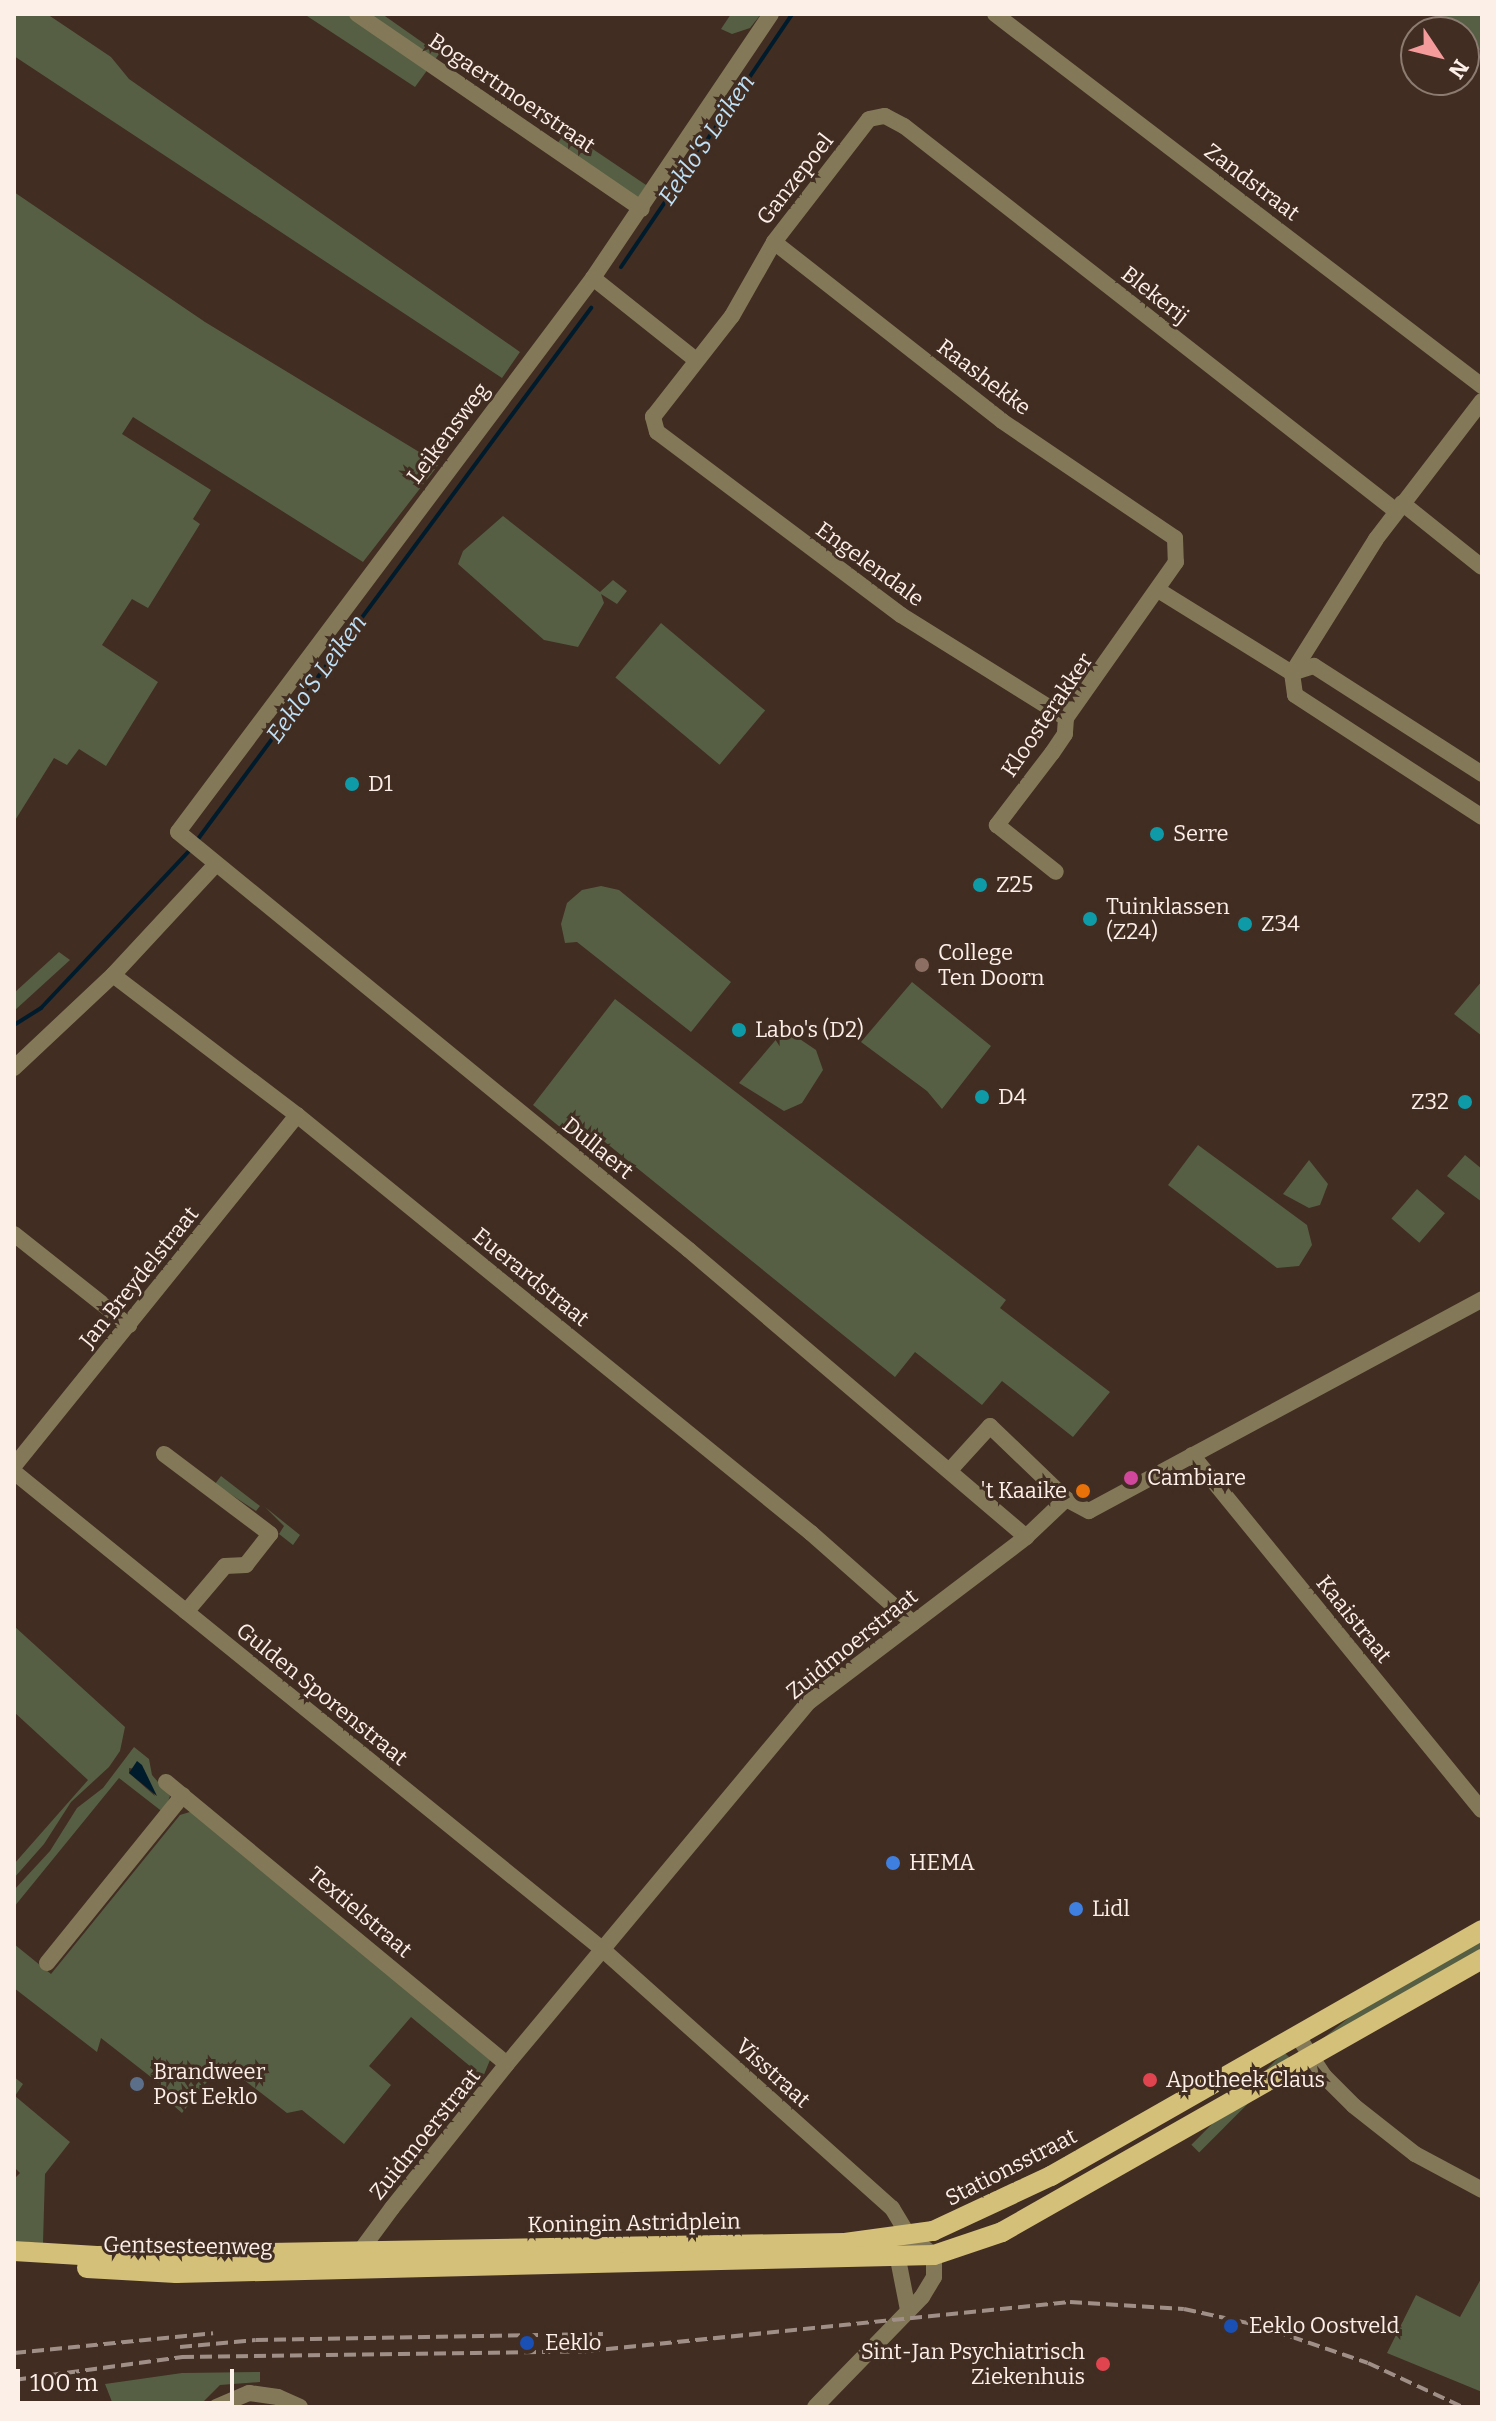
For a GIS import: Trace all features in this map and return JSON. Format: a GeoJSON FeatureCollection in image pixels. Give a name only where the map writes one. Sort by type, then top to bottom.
{"type":"FeatureCollection","features":[{"type":"Feature","properties":{"kind":"main road","name":"Stationsstraat"},"geometry":{"type":"LineString","coordinates":[[908,2235],[933,2231],[990,2208],[1482,1930]]}},
{"type":"Feature","properties":{"kind":"main road"},"geometry":{"type":"LineString","coordinates":[[934,2255],[1002,2232],[1482,1959]]}},
{"type":"Feature","properties":{"kind":"main road","name":"Koningin Astridplein"},"geometry":{"type":"LineString","coordinates":[[361,2260],[845,2243],[908,2235]]}},
{"type":"Feature","properties":{"kind":"main road","name":"Gentsesteenweg"},"geometry":{"type":"LineString","coordinates":[[14,2251],[97,2256],[361,2260]]}},
{"type":"Feature","properties":{"kind":"main road","name":"Koningin Astridplein"},"geometry":{"type":"LineString","coordinates":[[361,2260],[898,2259],[934,2255]]}},
{"type":"Feature","properties":{"kind":"main road","name":"Gentsesteenweg"},"geometry":{"type":"LineString","coordinates":[[14,2264],[176,2273],[361,2260]]}},
{"type":"Feature","properties":{"kind":"street","name":"Bogaertmoerstraat"},"geometry":{"type":"LineString","coordinates":[[357,14],[642,209]]}},
{"type":"Feature","properties":{"kind":"street","name":"Leikensweg"},"geometry":{"type":"LineString","coordinates":[[216,864],[178,832],[593,278],[771,14]]}},
{"type":"Feature","properties":{"kind":"street","name":"Zandstraat"},"geometry":{"type":"LineString","coordinates":[[995,14],[1482,386]]}},
{"type":"Feature","properties":{"kind":"street","name":"Ganzepoel"},"geometry":{"type":"LineString","coordinates":[[657,432],[653,417],[759,275],[774,242],[869,119],[885,116]]}},
{"type":"Feature","properties":{"kind":"street","name":"Blekerij"},"geometry":{"type":"LineString","coordinates":[[885,116],[1482,567]]}},
{"type":"Feature","properties":{"kind":"street","name":"Raashekke"},"geometry":{"type":"LineString","coordinates":[[774,242],[1002,421],[1175,538]]}},
{"type":"Feature","properties":{"kind":"street"},"geometry":{"type":"LineString","coordinates":[[593,278],[696,360]]}},
{"type":"Feature","properties":{"kind":"street"},"geometry":{"type":"LineString","coordinates":[[1482,401],[1399,507],[1292,673],[1295,695],[1482,817]]}},
{"type":"Feature","properties":{"kind":"street","name":"Engelendale"},"geometry":{"type":"LineString","coordinates":[[657,432],[901,615],[1066,718]]}},
{"type":"Feature","properties":{"kind":"street","name":"Kloosterakker"},"geometry":{"type":"LineString","coordinates":[[1056,872],[997,825],[1065,734],[1066,718],[1176,562],[1175,538]]}},
{"type":"Feature","properties":{"kind":"street"},"geometry":{"type":"LineString","coordinates":[[1158,590],[1292,673],[1314,666],[1482,774]]}},
{"type":"Feature","properties":{"kind":"street"},"geometry":{"type":"LineString","coordinates":[[14,1068],[113,975],[216,864]]}},
{"type":"Feature","properties":{"kind":"street","name":"Dullaert"},"geometry":{"type":"LineString","coordinates":[[216,864],[951,1469],[1026,1537]]}},
{"type":"Feature","properties":{"kind":"street","name":"Euerardstraat"},"geometry":{"type":"LineString","coordinates":[[113,975],[297,1115],[811,1533],[913,1623]]}},
{"type":"Feature","properties":{"kind":"street","name":"Jan Breydelstraat"},"geometry":{"type":"LineString","coordinates":[[14,1466],[297,1115]]}},
{"type":"Feature","properties":{"kind":"street"},"geometry":{"type":"LineString","coordinates":[[14,1234],[129,1325]]}},
{"type":"Feature","properties":{"kind":"street"},"geometry":{"type":"LineString","coordinates":[[951,1469],[990,1426],[1066,1499],[1089,1511],[1482,1299]]}},
{"type":"Feature","properties":{"kind":"street"},"geometry":{"type":"LineString","coordinates":[[164,1454],[270,1534],[246,1565],[225,1566],[186,1612]]}},
{"type":"Feature","properties":{"kind":"street","name":"Kaaistraat"},"geometry":{"type":"LineString","coordinates":[[1192,1455],[1482,1810]]}},
{"type":"Feature","properties":{"kind":"street","name":"Gulden Sporenstraat"},"geometry":{"type":"LineString","coordinates":[[14,1472],[602,1949]]}},
{"type":"Feature","properties":{"kind":"street","name":"Zuidmoerstraat"},"geometry":{"type":"LineString","coordinates":[[361,2260],[507,2064],[809,1702],[1026,1537],[1066,1499]]}},
{"type":"Feature","properties":{"kind":"street","name":"Textielstraat"},"geometry":{"type":"LineString","coordinates":[[166,1782],[507,2064]]}},
{"type":"Feature","properties":{"kind":"street"},"geometry":{"type":"LineString","coordinates":[[47,1963],[183,1795]]}},
{"type":"Feature","properties":{"kind":"street","name":"Visstraat"},"geometry":{"type":"LineString","coordinates":[[602,1949],[892,2208],[908,2235],[934,2255]]}},
{"type":"Feature","properties":{"kind":"street"},"geometry":{"type":"LineString","coordinates":[[1297,2035],[1335,2090],[1406,2147],[1482,2190]]}},
{"type":"Feature","properties":{"kind":"street"},"geometry":{"type":"LineString","coordinates":[[1132,2130],[1150,2148]]}},
{"type":"Feature","properties":{"kind":"street"},"geometry":{"type":"LineString","coordinates":[[908,2235],[898,2259],[908,2310]]}},
{"type":"Feature","properties":{"kind":"street"},"geometry":{"type":"LineString","coordinates":[[815,2407],[932,2283],[934,2255]]}},
{"type":"Feature","properties":{"kind":"street"},"geometry":{"type":"LineString","coordinates":[[216,2407],[249,2393],[278,2397],[300,2407]]}},
{"type":"Feature","properties":{"kind":"green space"},"geometry":{"type":"Polygon","coordinates":[[[14,14],[47,14],[111,57],[129,79],[520,352],[502,378],[14,56],[14,14]]]}},
{"type":"Feature","properties":{"kind":"green space"},"geometry":{"type":"Polygon","coordinates":[[[304,14],[382,14],[439,54],[415,87],[304,14]]]}},
{"type":"Feature","properties":{"kind":"green space"},"geometry":{"type":"Polygon","coordinates":[[[731,14],[761,14],[750,28],[732,34],[721,29],[731,14]]]}},
{"type":"Feature","properties":{"kind":"green space"},"geometry":{"type":"Polygon","coordinates":[[[1431,14],[1482,14],[1482,52],[1480,16],[1431,14]]]}},
{"type":"Feature","properties":{"kind":"green space"},"geometry":{"type":"Polygon","coordinates":[[[566,131],[646,185],[637,199],[556,145],[566,131]]]}},
{"type":"Feature","properties":{"kind":"green space"},"geometry":{"type":"Polygon","coordinates":[[[14,192],[205,322],[439,464],[363,562],[133,417],[122,434],[211,490],[193,519],[200,524],[148,608],[132,599],[102,645],[158,682],[106,766],[79,749],[67,765],[54,758],[14,822],[14,192]]]}},
{"type":"Feature","properties":{"kind":"green space"},"geometry":{"type":"Polygon","coordinates":[[[503,516],[600,592],[613,580],[627,591],[617,604],[601,594],[604,603],[578,647],[544,640],[458,564],[463,551],[503,516]]]}},
{"type":"Feature","properties":{"kind":"green space"},"geometry":{"type":"Polygon","coordinates":[[[661,623],[765,710],[720,765],[615,677],[661,623]]]}},
{"type":"Feature","properties":{"kind":"green space"},"geometry":{"type":"Polygon","coordinates":[[[601,886],[619,890],[731,982],[691,1032],[577,942],[565,943],[561,924],[567,903],[582,890],[601,886]]]}},
{"type":"Feature","properties":{"kind":"green space"},"geometry":{"type":"Polygon","coordinates":[[[59,952],[70,960],[14,1011],[14,993],[59,952]]]}},
{"type":"Feature","properties":{"kind":"green space"},"geometry":{"type":"Polygon","coordinates":[[[1482,981],[1482,1036],[1454,1014],[1482,981]]]}},
{"type":"Feature","properties":{"kind":"green space"},"geometry":{"type":"Polygon","coordinates":[[[912,982],[991,1046],[942,1109],[927,1091],[861,1042],[912,982]]]}},
{"type":"Feature","properties":{"kind":"green space"},"geometry":{"type":"Polygon","coordinates":[[[615,999],[1006,1300],[1000,1308],[1110,1392],[1073,1437],[1002,1381],[982,1405],[915,1352],[895,1377],[600,1138],[588,1150],[533,1105],[615,999]]]}},
{"type":"Feature","properties":{"kind":"green space"},"geometry":{"type":"Polygon","coordinates":[[[785,1029],[816,1050],[823,1070],[802,1103],[784,1111],[739,1083],[785,1029]]]}},
{"type":"Feature","properties":{"kind":"green space"},"geometry":{"type":"Polygon","coordinates":[[[1198,1145],[1307,1225],[1312,1245],[1299,1266],[1277,1268],[1168,1185],[1198,1145]]]}},
{"type":"Feature","properties":{"kind":"green space"},"geometry":{"type":"Polygon","coordinates":[[[1465,1155],[1482,1169],[1482,1202],[1447,1176],[1465,1155]]]}},
{"type":"Feature","properties":{"kind":"green space"},"geometry":{"type":"Polygon","coordinates":[[[1309,1160],[1328,1184],[1320,1205],[1309,1208],[1283,1194],[1309,1160]]]}},
{"type":"Feature","properties":{"kind":"green space"},"geometry":{"type":"Polygon","coordinates":[[[1417,1189],[1445,1213],[1419,1243],[1391,1218],[1417,1189]]]}},
{"type":"Feature","properties":{"kind":"green space"},"geometry":{"type":"Polygon","coordinates":[[[221,1476],[260,1506],[256,1511],[215,1484],[221,1476]]]}},
{"type":"Feature","properties":{"kind":"green space"},"geometry":{"type":"Polygon","coordinates":[[[265,1507],[300,1535],[293,1545],[279,1534],[284,1526],[265,1507]]]}},
{"type":"Feature","properties":{"kind":"green space"},"geometry":{"type":"Polygon","coordinates":[[[14,1626],[125,1727],[120,1751],[109,1767],[71,1802],[44,1844],[14,1878],[14,1864],[88,1780],[14,1712],[14,1626]]]}},
{"type":"Feature","properties":{"kind":"green space"},"geometry":{"type":"Polygon","coordinates":[[[134,1747],[149,1759],[152,1775],[170,1796],[164,1813],[119,1778],[14,1907],[14,1890],[50,1851],[77,1808],[103,1788],[134,1747]],[[129,1768],[129,1773],[155,1796],[144,1770],[129,1768]]]}},
{"type":"Feature","properties":{"kind":"green space"},"geometry":{"type":"Polygon","coordinates":[[[193,1811],[490,2060],[483,2077],[411,2017],[369,2066],[391,2085],[344,2144],[302,2110],[287,2113],[222,2063],[182,2113],[174,2106],[179,2099],[101,2038],[97,2052],[14,1988],[14,1944],[51,1974],[180,1815],[193,1811]]]}},
{"type":"Feature","properties":{"kind":"green space"},"geometry":{"type":"Polygon","coordinates":[[[1482,1940],[1482,1954],[1321,2040],[1362,2007],[1482,1940]]]}},
{"type":"Feature","properties":{"kind":"green space"},"geometry":{"type":"Polygon","coordinates":[[[1284,2052],[1292,2060],[1199,2152],[1191,2145],[1284,2052]]]}},
{"type":"Feature","properties":{"kind":"green space"},"geometry":{"type":"Polygon","coordinates":[[[14,2077],[23,2084],[15,2096],[70,2142],[45,2174],[43,2243],[14,2241],[14,2179],[20,2173],[14,2167],[14,2077]]]}},
{"type":"Feature","properties":{"kind":"green space"},"geometry":{"type":"Polygon","coordinates":[[[1482,2277],[1482,2392],[1387,2353],[1416,2295],[1460,2317],[1482,2277]]]}},
{"type":"Feature","properties":{"kind":"green space"},"geometry":{"type":"Polygon","coordinates":[[[260,2372],[260,2382],[220,2385],[198,2407],[114,2407],[105,2384],[182,2373],[260,2372]]]}},
{"type":"Feature","properties":{"kind":"water"},"geometry":{"type":"Polygon","coordinates":[[[137,1761],[142,1765],[157,1796],[129,1773],[137,1761]]]}},
{"type":"Feature","properties":{"kind":"waterway","name":"Eeklo'S Leiken"},"geometry":{"type":"LineString","coordinates":[[621,267],[792,14]]}},
{"type":"Feature","properties":{"kind":"waterway","name":"Eeklo'S Leiken"},"geometry":{"type":"LineString","coordinates":[[195,843],[591,308]]}},
{"type":"Feature","properties":{"kind":"waterway","name":"Eeklo'S Leiken"},"geometry":{"type":"LineString","coordinates":[[14,1025],[41,1008],[190,850]]}},
{"type":"Feature","properties":{"kind":"railway"},"geometry":{"type":"LineString","coordinates":[[14,2380],[182,2357],[588,2351],[1070,2302],[1184,2309],[1257,2325],[1368,2363],[1463,2407]]}},
{"type":"Feature","properties":{"kind":"railway"},"geometry":{"type":"LineString","coordinates":[[14,2353],[213,2333]]}},
{"type":"Feature","properties":{"kind":"railway"},"geometry":{"type":"LineString","coordinates":[[180,2347],[256,2340],[603,2334]]}},
{"type":"Feature","properties":{"kind":"place","name":"D1"},"geometry":{"type":"Point","coordinates":[352,784]}},
{"type":"Feature","properties":{"kind":"place","name":"Serre"},"geometry":{"type":"Point","coordinates":[1157,834]}},
{"type":"Feature","properties":{"kind":"place","name":"Z25"},"geometry":{"type":"Point","coordinates":[980,885]}},
{"type":"Feature","properties":{"kind":"place","name":"Tuinklassen (Z24)"},"geometry":{"type":"Point","coordinates":[1090,919]}},
{"type":"Feature","properties":{"kind":"place","name":"Z34"},"geometry":{"type":"Point","coordinates":[1245,924]}},
{"type":"Feature","properties":{"kind":"place","name":"College Ten Doorn"},"geometry":{"type":"Point","coordinates":[922,965]}},
{"type":"Feature","properties":{"kind":"place","name":"Labo's (D2)"},"geometry":{"type":"Point","coordinates":[739,1030]}},
{"type":"Feature","properties":{"kind":"place","name":"D4"},"geometry":{"type":"Point","coordinates":[982,1097]}},
{"type":"Feature","properties":{"kind":"place","name":"Z32"},"geometry":{"type":"Point","coordinates":[1465,1102]}},
{"type":"Feature","properties":{"kind":"place","name":"Cambiare"},"geometry":{"type":"Point","coordinates":[1131,1478]}},
{"type":"Feature","properties":{"kind":"place","name":"'t Kaaike"},"geometry":{"type":"Point","coordinates":[1083,1491]}},
{"type":"Feature","properties":{"kind":"place","name":"HEMA"},"geometry":{"type":"Point","coordinates":[893,1863]}},
{"type":"Feature","properties":{"kind":"place","name":"Lidl"},"geometry":{"type":"Point","coordinates":[1076,1909]}},
{"type":"Feature","properties":{"kind":"place","name":"Apotheek Claus"},"geometry":{"type":"Point","coordinates":[1150,2080]}},
{"type":"Feature","properties":{"kind":"place","name":"Brandweer Post Eeklo"},"geometry":{"type":"Point","coordinates":[137,2084]}},
{"type":"Feature","properties":{"kind":"place","name":"Eeklo Oostveld"},"geometry":{"type":"Point","coordinates":[1231,2326]}},
{"type":"Feature","properties":{"kind":"place","name":"Eeklo"},"geometry":{"type":"Point","coordinates":[527,2343]}},
{"type":"Feature","properties":{"kind":"place","name":"Sint-Jan Psychiatrisch Ziekenhuis"},"geometry":{"type":"Point","coordinates":[1103,2364]}}]}
